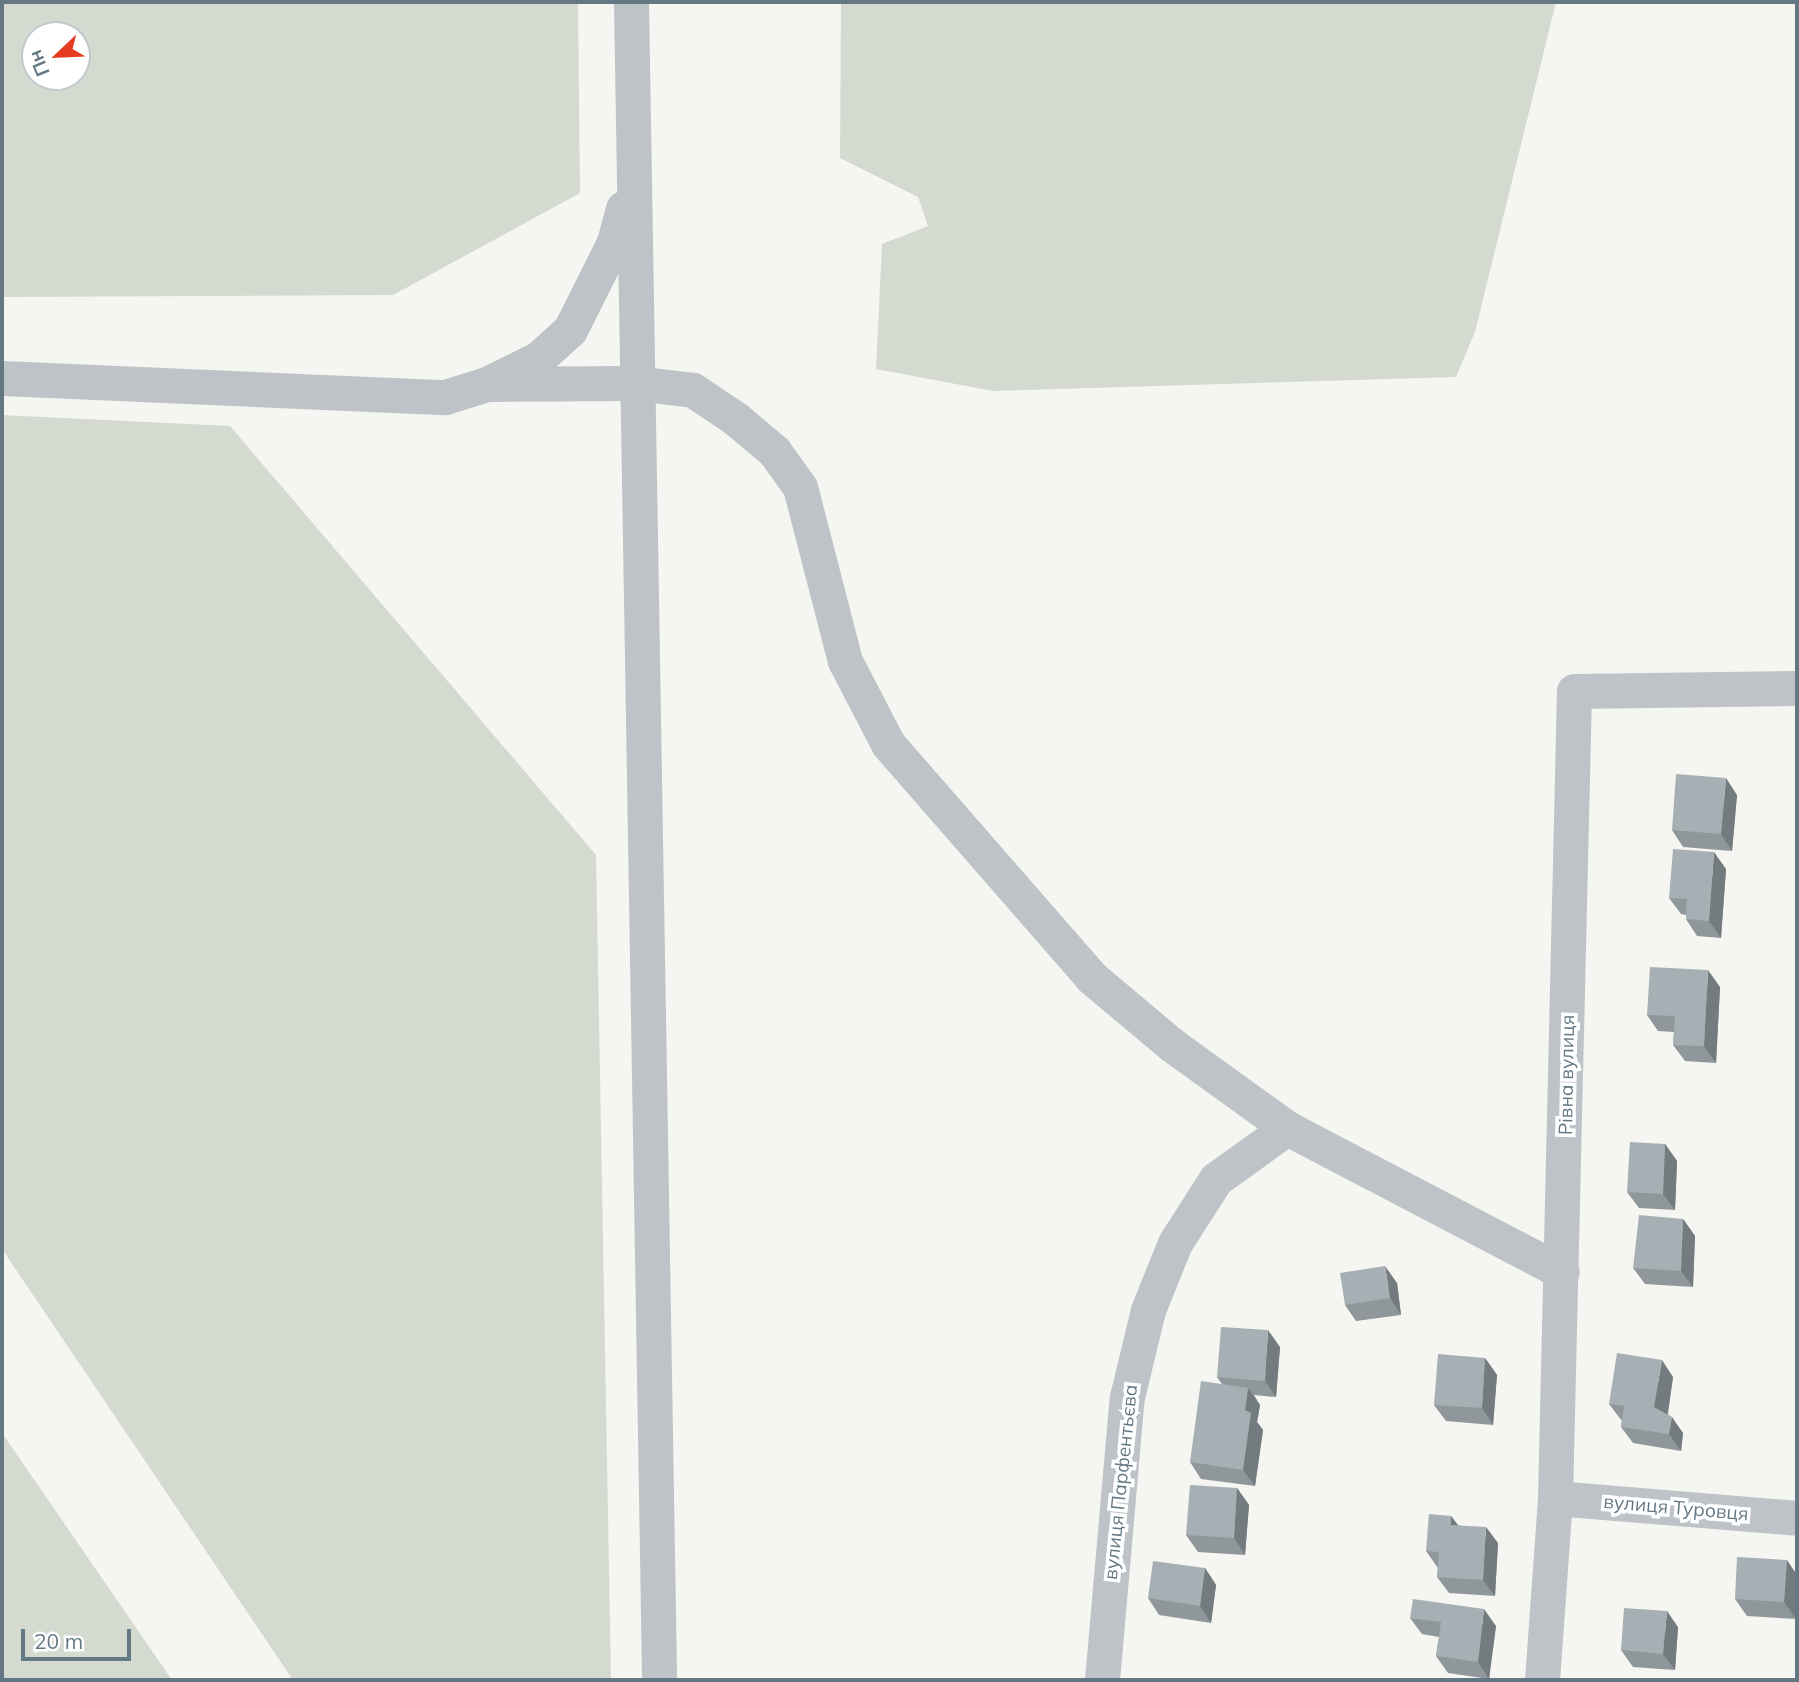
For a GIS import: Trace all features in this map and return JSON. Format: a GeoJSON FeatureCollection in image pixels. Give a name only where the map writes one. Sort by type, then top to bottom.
{"type":"FeatureCollection","features":[{"type":"Feature","properties":{"kind":"street"},"geometry":{"type":"LineString","coordinates":[[631,2],[635,383],[659,1680]]}},
{"type":"Feature","properties":{"kind":"street"},"geometry":{"type":"LineString","coordinates":[[2,378],[445,397],[487,384],[539,358],[570,330],[614,242],[633,172]]}},
{"type":"Feature","properties":{"kind":"street"},"geometry":{"type":"LineString","coordinates":[[487,384],[635,383],[693,390],[774,451],[800,487],[845,661],[862,702],[888,744],[1091,977],[1172,1045],[1287,1128],[1562,1272]]}},
{"type":"Feature","properties":{"kind":"street","name":"Рівна вулиця"},"geometry":{"type":"LineString","coordinates":[[1542,1680],[1555,1499],[1574,691],[1797,688]]}},
{"type":"Feature","properties":{"kind":"street","name":"вулиця Парфентьєва"},"geometry":{"type":"LineString","coordinates":[[1102,1680],[1126,1397],[1148,1310],[1175,1242],[1216,1179],[1287,1128]]}},
{"type":"Feature","properties":{"kind":"street","name":"вулиця Туровця"},"geometry":{"type":"LineString","coordinates":[[1555,1499],[1797,1518]]}},
{"type":"Feature","properties":{"kind":"shaded area"},"geometry":{"type":"Polygon","coordinates":[[[2,2],[578,2],[580,193],[393,295],[2,297],[2,2]]]}},
{"type":"Feature","properties":{"kind":"shaded area"},"geometry":{"type":"Polygon","coordinates":[[[841,2],[1556,2],[1475,332],[1456,377],[993,391],[876,369],[882,244],[928,226],[918,197],[840,158],[841,2]]]}},
{"type":"Feature","properties":{"kind":"shaded area"},"geometry":{"type":"Polygon","coordinates":[[[2,415],[230,426],[596,855],[611,1680],[293,1680],[2,1249],[2,415]]]}},
{"type":"Feature","properties":{"kind":"shaded area"},"geometry":{"type":"Polygon","coordinates":[[[2,1433],[172,1680],[2,1680],[2,1433]]]}},
{"type":"Feature","properties":{"kind":"building"},"geometry":{"type":"Polygon","coordinates":[[[1676,774],[1726,778],[1721,834],[1672,830],[1676,774]]]}},
{"type":"Feature","properties":{"kind":"building"},"geometry":{"type":"Polygon","coordinates":[[[1673,849],[1714,852],[1709,921],[1686,919],[1687,899],[1669,898],[1673,849]]]}},
{"type":"Feature","properties":{"kind":"building"},"geometry":{"type":"Polygon","coordinates":[[[1650,967],[1708,970],[1704,1046],[1673,1045],[1675,1016],[1647,1015],[1650,967]]]}},
{"type":"Feature","properties":{"kind":"building"},"geometry":{"type":"Polygon","coordinates":[[[1630,1142],[1665,1144],[1663,1194],[1627,1192],[1630,1142]]]}},
{"type":"Feature","properties":{"kind":"building"},"geometry":{"type":"Polygon","coordinates":[[[1639,1215],[1683,1219],[1681,1271],[1633,1268],[1639,1215]]]}},
{"type":"Feature","properties":{"kind":"building"},"geometry":{"type":"Polygon","coordinates":[[[1385,1266],[1390,1298],[1345,1305],[1340,1273],[1385,1266]]]}},
{"type":"Feature","properties":{"kind":"building"},"geometry":{"type":"Polygon","coordinates":[[[1221,1327],[1268,1330],[1265,1381],[1217,1377],[1221,1327]]]}},
{"type":"Feature","properties":{"kind":"building"},"geometry":{"type":"Polygon","coordinates":[[[1617,1353],[1662,1360],[1654,1407],[1672,1417],[1669,1434],[1621,1427],[1624,1406],[1609,1404],[1617,1353]]]}},
{"type":"Feature","properties":{"kind":"building"},"geometry":{"type":"Polygon","coordinates":[[[1438,1354],[1485,1358],[1482,1408],[1434,1405],[1438,1354]]]}},
{"type":"Feature","properties":{"kind":"building"},"geometry":{"type":"Polygon","coordinates":[[[1201,1381],[1248,1388],[1245,1410],[1251,1413],[1243,1470],[1190,1462],[1201,1381]]]}},
{"type":"Feature","properties":{"kind":"building"},"geometry":{"type":"Polygon","coordinates":[[[1190,1485],[1237,1488],[1234,1538],[1186,1535],[1190,1485]]]}},
{"type":"Feature","properties":{"kind":"building"},"geometry":{"type":"Polygon","coordinates":[[[1429,1514],[1451,1516],[1451,1525],[1486,1527],[1483,1580],[1437,1577],[1439,1552],[1426,1551],[1429,1514]]]}},
{"type":"Feature","properties":{"kind":"building"},"geometry":{"type":"Polygon","coordinates":[[[1737,1557],[1787,1560],[1784,1602],[1735,1599],[1737,1557]]]}},
{"type":"Feature","properties":{"kind":"building"},"geometry":{"type":"Polygon","coordinates":[[[1153,1561],[1205,1568],[1200,1606],[1148,1598],[1153,1561]]]}},
{"type":"Feature","properties":{"kind":"building"},"geometry":{"type":"Polygon","coordinates":[[[1413,1599],[1484,1609],[1478,1662],[1436,1656],[1441,1622],[1410,1618],[1413,1599]]]}},
{"type":"Feature","properties":{"kind":"building"},"geometry":{"type":"Polygon","coordinates":[[[1624,1608],[1667,1611],[1663,1654],[1621,1650],[1624,1608]]]}}]}
